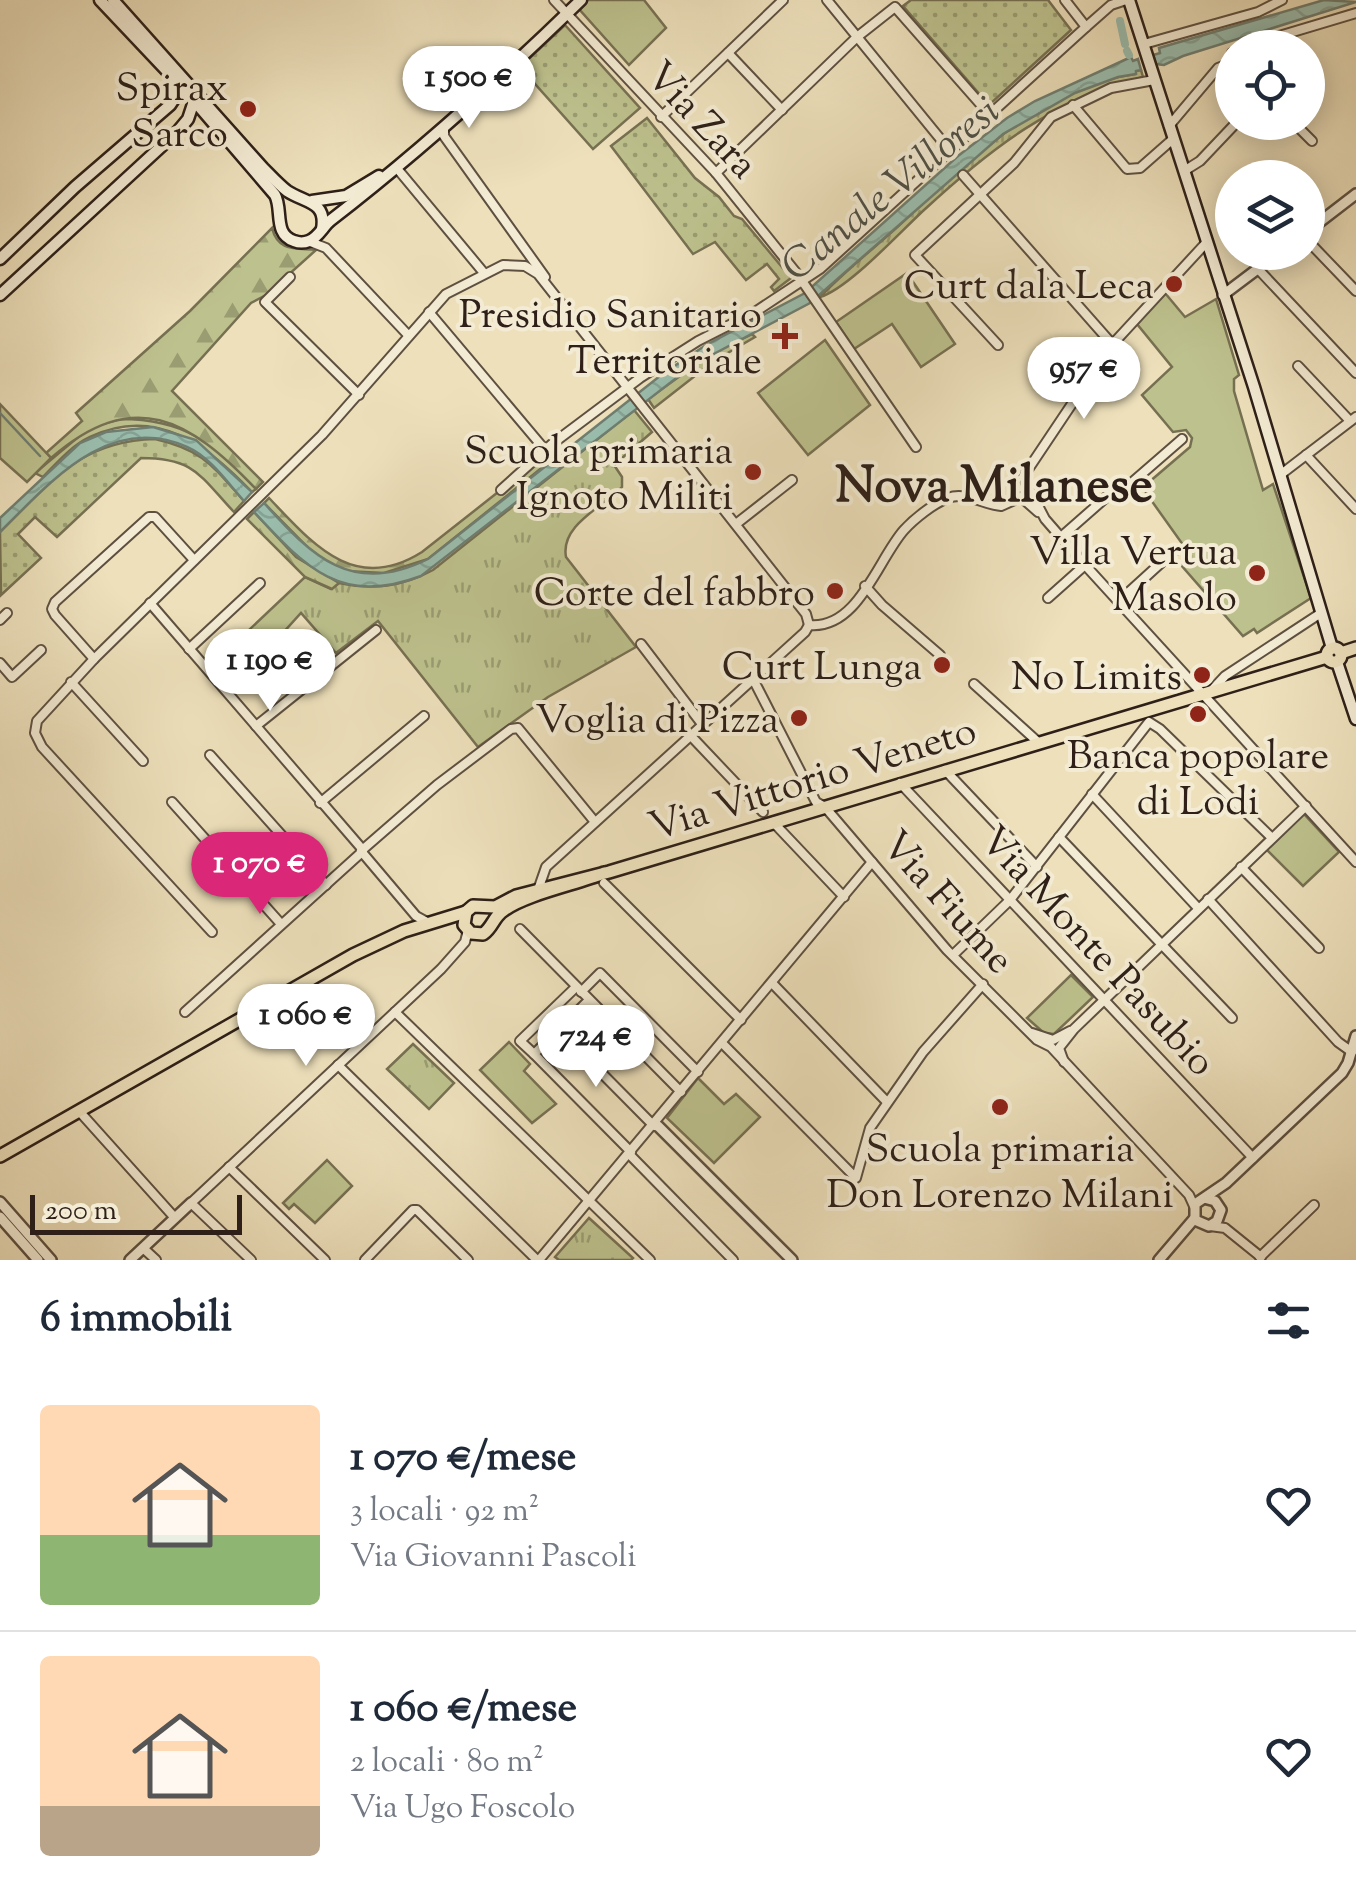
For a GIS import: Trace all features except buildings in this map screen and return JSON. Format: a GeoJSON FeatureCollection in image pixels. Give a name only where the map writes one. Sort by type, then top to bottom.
{"type":"FeatureCollection","features":[{"type":"Feature","properties":{"kind":"main road"},"geometry":{"type":"LineString","coordinates":[[100,0],[215,119],[275,195],[281,212],[280,224],[285,235],[296,242],[308,241],[373,190],[444,127],[561,8],[581,0]]}},
{"type":"Feature","properties":{"kind":"main road"},"geometry":{"type":"LineString","coordinates":[[113,0],[176,76],[272,178],[322,213],[321,230]]}},
{"type":"Feature","properties":{"kind":"main road"},"geometry":{"type":"LineString","coordinates":[[281,212],[288,202],[346,196],[378,176],[572,0]]}},
{"type":"Feature","properties":{"kind":"main road"},"geometry":{"type":"LineString","coordinates":[[1128,0],[1356,718]]}},
{"type":"Feature","properties":{"kind":"main road"},"geometry":{"type":"LineString","coordinates":[[0,259],[170,105],[176,96],[176,76]]}},
{"type":"Feature","properties":{"kind":"main road"},"geometry":{"type":"LineString","coordinates":[[170,105],[194,101]]}},
{"type":"Feature","properties":{"kind":"main road"},"geometry":{"type":"LineString","coordinates":[[182,128],[194,101]]}},
{"type":"Feature","properties":{"kind":"main road"},"geometry":{"type":"LineString","coordinates":[[0,295],[182,128],[196,120],[215,119]]}},
{"type":"Feature","properties":{"kind":"main road","name":"Via Vittorio Veneto"},"geometry":{"type":"LineString","coordinates":[[604,878],[558,884],[488,908],[478,905],[469,926],[490,929],[493,921],[514,904],[604,878],[825,806],[1356,648]]}},
{"type":"Feature","properties":{"kind":"main road"},"geometry":{"type":"LineString","coordinates":[[488,908],[493,921]]}},
{"type":"Feature","properties":{"kind":"main road"},"geometry":{"type":"LineString","coordinates":[[0,1156],[332,966],[430,922],[469,926]]}},
{"type":"Feature","properties":{"kind":"main road"},"geometry":{"type":"LineString","coordinates":[[383,942],[454,922],[469,926]]}},
{"type":"Feature","properties":{"kind":"street"},"geometry":{"type":"LineString","coordinates":[[661,117],[784,0]]}},
{"type":"Feature","properties":{"kind":"street"},"geometry":{"type":"LineString","coordinates":[[827,0],[950,152]]}},
{"type":"Feature","properties":{"kind":"street"},"geometry":{"type":"LineString","coordinates":[[1065,0],[1086,26]]}},
{"type":"Feature","properties":{"kind":"street"},"geometry":{"type":"LineString","coordinates":[[500,490],[546,451],[698,340],[805,285],[1086,26],[1112,5],[1128,0]]}},
{"type":"Feature","properties":{"kind":"street"},"geometry":{"type":"LineString","coordinates":[[1144,44],[1272,7],[1282,0]]}},
{"type":"Feature","properties":{"kind":"street"},"geometry":{"type":"LineString","coordinates":[[716,173],[857,37],[896,6],[990,115]]}},
{"type":"Feature","properties":{"kind":"street","name":"Via Zara"},"geometry":{"type":"LineString","coordinates":[[561,8],[716,173],[815,298],[916,447]]}},
{"type":"Feature","properties":{"kind":"street"},"geometry":{"type":"LineString","coordinates":[[1300,30],[1356,13]]}},
{"type":"Feature","properties":{"kind":"street"},"geometry":{"type":"LineString","coordinates":[[728,53],[782,110]]}},
{"type":"Feature","properties":{"kind":"street"},"geometry":{"type":"LineString","coordinates":[[1169,126],[1215,72]]}},
{"type":"Feature","properties":{"kind":"street"},"geometry":{"type":"LineString","coordinates":[[998,345],[915,255],[1014,163],[1051,117],[1111,88],[1154,80]]}},
{"type":"Feature","properties":{"kind":"street"},"geometry":{"type":"LineString","coordinates":[[1073,105],[1127,169],[1140,168],[1173,138]]}},
{"type":"Feature","properties":{"kind":"street"},"geometry":{"type":"LineString","coordinates":[[444,127],[444,136],[533,257],[552,290]]}},
{"type":"Feature","properties":{"kind":"street"},"geometry":{"type":"LineString","coordinates":[[1184,171],[1220,140]]}},
{"type":"Feature","properties":{"kind":"street"},"geometry":{"type":"LineString","coordinates":[[400,172],[484,273]]}},
{"type":"Feature","properties":{"kind":"street"},"geometry":{"type":"LineString","coordinates":[[964,175],[1112,344]]}},
{"type":"Feature","properties":{"kind":"street"},"geometry":{"type":"LineString","coordinates":[[1325,218],[1356,194]]}},
{"type":"Feature","properties":{"kind":"street"},"geometry":{"type":"LineString","coordinates":[[321,230],[326,248]]}},
{"type":"Feature","properties":{"kind":"street"},"geometry":{"type":"LineString","coordinates":[[308,241],[326,248],[408,335]]}},
{"type":"Feature","properties":{"kind":"street"},"geometry":{"type":"LineString","coordinates":[[1206,243],[1112,344],[1023,473],[1060,537],[1206,692],[1356,862]]}},
{"type":"Feature","properties":{"kind":"street"},"geometry":{"type":"LineString","coordinates":[[524,266],[533,257]]}},
{"type":"Feature","properties":{"kind":"street"},"geometry":{"type":"LineString","coordinates":[[1325,258],[1356,291]]}},
{"type":"Feature","properties":{"kind":"street"},"geometry":{"type":"LineString","coordinates":[[212,932],[38,741],[35,732],[42,712],[359,395],[446,294],[504,264],[524,266],[538,274],[552,290],[806,614],[809,624],[805,632],[546,866],[538,890]]}},
{"type":"Feature","properties":{"kind":"street"},"geometry":{"type":"LineString","coordinates":[[1224,295],[1258,270],[1356,374]]}},
{"type":"Feature","properties":{"kind":"street"},"geometry":{"type":"LineString","coordinates":[[290,277],[265,302],[359,395]]}},
{"type":"Feature","properties":{"kind":"street"},"geometry":{"type":"LineString","coordinates":[[429,312],[546,451]]}},
{"type":"Feature","properties":{"kind":"street"},"geometry":{"type":"LineString","coordinates":[[1280,474],[1353,419],[1298,366]]}},
{"type":"Feature","properties":{"kind":"street"},"geometry":{"type":"LineString","coordinates":[[1060,537],[1182,439]]}},
{"type":"Feature","properties":{"kind":"street"},"geometry":{"type":"LineString","coordinates":[[1306,455],[1356,508]]}},
{"type":"Feature","properties":{"kind":"street"},"geometry":{"type":"LineString","coordinates":[[736,524],[792,480]]}},
{"type":"Feature","properties":{"kind":"street"},"geometry":{"type":"LineString","coordinates":[[809,624],[818,625],[856,603],[902,532],[950,497],[979,499],[1001,506],[1021,497],[1046,518]]}},
{"type":"Feature","properties":{"kind":"street"},"geometry":{"type":"LineString","coordinates":[[94,659],[55,615],[55,602],[148,517],[155,517],[194,560]]}},
{"type":"Feature","properties":{"kind":"street"},"geometry":{"type":"LineString","coordinates":[[1130,592],[1174,550]]}},
{"type":"Feature","properties":{"kind":"street"},"geometry":{"type":"LineString","coordinates":[[1048,598],[1085,565]]}},
{"type":"Feature","properties":{"kind":"street"},"geometry":{"type":"LineString","coordinates":[[189,649],[260,583]]}},
{"type":"Feature","properties":{"kind":"street"},"geometry":{"type":"LineString","coordinates":[[864,590],[940,654]]}},
{"type":"Feature","properties":{"kind":"street"},"geometry":{"type":"LineString","coordinates":[[150,603],[419,919],[430,922]]}},
{"type":"Feature","properties":{"kind":"street"},"geometry":{"type":"LineString","coordinates":[[1206,692],[1322,613]]}},
{"type":"Feature","properties":{"kind":"street"},"geometry":{"type":"LineString","coordinates":[[256,726],[376,630]]}},
{"type":"Feature","properties":{"kind":"street"},"geometry":{"type":"LineString","coordinates":[[641,644],[702,724]]}},
{"type":"Feature","properties":{"kind":"street"},"geometry":{"type":"LineString","coordinates":[[0,663],[12,676],[42,650]]}},
{"type":"Feature","properties":{"kind":"street","name":"Via Fiume"},"geometry":{"type":"LineString","coordinates":[[752,677],[813,798],[825,806],[953,954],[1032,1033],[1055,1045],[1065,1064],[1199,1201]]}},
{"type":"Feature","properties":{"kind":"street"},"geometry":{"type":"LineString","coordinates":[[71,682],[143,761]]}},
{"type":"Feature","properties":{"kind":"street"},"geometry":{"type":"LineString","coordinates":[[974,684],[1039,742]]}},
{"type":"Feature","properties":{"kind":"street"},"geometry":{"type":"LineString","coordinates":[[320,803],[424,716]]}},
{"type":"Feature","properties":{"kind":"street"},"geometry":{"type":"LineString","coordinates":[[953,954],[1010,900],[1146,724],[1154,723],[1272,838]]}},
{"type":"Feature","properties":{"kind":"street"},"geometry":{"type":"LineString","coordinates":[[185,1012],[437,785],[511,728],[518,728],[595,822]]}},
{"type":"Feature","properties":{"kind":"street"},"geometry":{"type":"LineString","coordinates":[[690,734],[762,812]]}},
{"type":"Feature","properties":{"kind":"street"},"geometry":{"type":"LineString","coordinates":[[210,755],[326,884]]}},
{"type":"Feature","properties":{"kind":"street"},"geometry":{"type":"LineString","coordinates":[[944,770],[1037,867]]}},
{"type":"Feature","properties":{"kind":"street","name":"Via Monte Pasubio"},"geometry":{"type":"LineString","coordinates":[[900,784],[1253,1158]]}},
{"type":"Feature","properties":{"kind":"street"},"geometry":{"type":"LineString","coordinates":[[1092,794],[1198,908]]}},
{"type":"Feature","properties":{"kind":"street"},"geometry":{"type":"LineString","coordinates":[[172,802],[281,924]]}},
{"type":"Feature","properties":{"kind":"street"},"geometry":{"type":"LineString","coordinates":[[1055,1045],[1306,806]]}},
{"type":"Feature","properties":{"kind":"street"},"geometry":{"type":"LineString","coordinates":[[773,822],[844,897]]}},
{"type":"Feature","properties":{"kind":"street"},"geometry":{"type":"LineString","coordinates":[[1059,837],[1232,1018]]}},
{"type":"Feature","properties":{"kind":"street"},"geometry":{"type":"LineString","coordinates":[[558,884],[552,869],[564,851]]}},
{"type":"Feature","properties":{"kind":"street"},"geometry":{"type":"LineString","coordinates":[[338,1065],[538,1260],[872,862]]}},
{"type":"Feature","properties":{"kind":"street"},"geometry":{"type":"LineString","coordinates":[[1240,867],[1319,948]]}},
{"type":"Feature","properties":{"kind":"street"},"geometry":{"type":"LineString","coordinates":[[604,878],[741,1020]]}},
{"type":"Feature","properties":{"kind":"street"},"geometry":{"type":"LineString","coordinates":[[1208,899],[1338,1042],[1352,1052]]}},
{"type":"Feature","properties":{"kind":"street"},"geometry":{"type":"LineString","coordinates":[[130,1260],[447,963],[465,942],[469,926]]}},
{"type":"Feature","properties":{"kind":"street"},"geometry":{"type":"LineString","coordinates":[[520,930],[681,1092]]}},
{"type":"Feature","properties":{"kind":"street"},"geometry":{"type":"LineString","coordinates":[[698,1072],[600,973],[520,1041],[733,1260]]}},
{"type":"Feature","properties":{"kind":"street"},"geometry":{"type":"LineString","coordinates":[[772,984],[887,1102]]}},
{"type":"Feature","properties":{"kind":"street"},"geometry":{"type":"LineString","coordinates":[[722,1043],[853,1177],[859,1176],[870,1128],[923,1052],[982,984]]}},
{"type":"Feature","properties":{"kind":"street"},"geometry":{"type":"LineString","coordinates":[[534,1054],[589,1000]]}},
{"type":"Feature","properties":{"kind":"street"},"geometry":{"type":"LineString","coordinates":[[395,1012],[650,1260]]}},
{"type":"Feature","properties":{"kind":"street"},"geometry":{"type":"LineString","coordinates":[[559,1030],[792,1260]]}},
{"type":"Feature","properties":{"kind":"street"},"geometry":{"type":"LineString","coordinates":[[1159,1260],[1194,1218],[1199,1201],[1253,1158],[1342,1073],[1356,1036]]}},
{"type":"Feature","properties":{"kind":"street"},"geometry":{"type":"LineString","coordinates":[[78,1111],[174,1218]]}},
{"type":"Feature","properties":{"kind":"street"},"geometry":{"type":"LineString","coordinates":[[229,1167],[325,1260]]}},
{"type":"Feature","properties":{"kind":"street"},"geometry":{"type":"LineString","coordinates":[[1210,1226],[1218,1221],[1218,1197],[1226,1182]]}},
{"type":"Feature","properties":{"kind":"street"},"geometry":{"type":"LineString","coordinates":[[1199,1201],[1219,1208]]}},
{"type":"Feature","properties":{"kind":"street"},"geometry":{"type":"LineString","coordinates":[[0,1202],[51,1260]]}},
{"type":"Feature","properties":{"kind":"street"},"geometry":{"type":"LineString","coordinates":[[191,1202],[251,1260]]}},
{"type":"Feature","properties":{"kind":"street"},"geometry":{"type":"LineString","coordinates":[[1194,1218],[1202,1225],[1225,1228],[1262,1258],[1314,1204]]}},
{"type":"Feature","properties":{"kind":"street"},"geometry":{"type":"LineString","coordinates":[[1219,1208],[1225,1228]]}},
{"type":"Feature","properties":{"kind":"street"},"geometry":{"type":"LineString","coordinates":[[365,1260],[417,1210],[468,1260]]}},
{"type":"Feature","properties":{"kind":"street"},"geometry":{"type":"LineString","coordinates":[[0,1217],[38,1260]]}},
{"type":"Feature","properties":{"kind":"street"},"geometry":{"type":"LineString","coordinates":[[143,1248],[156,1260]]}},
{"type":"Feature","properties":{"kind":"green space"},"geometry":{"type":"Polygon","coordinates":[[[588,0],[644,0],[666,28],[629,65],[579,9],[588,0]]]}},
{"type":"Feature","properties":{"kind":"green space"},"geometry":{"type":"Polygon","coordinates":[[[911,0],[1048,0],[1071,30],[989,105],[903,6],[911,0]]]}},
{"type":"Feature","properties":{"kind":"green space"},"geometry":{"type":"Polygon","coordinates":[[[565,25],[640,108],[593,149],[520,67],[565,25]]]}},
{"type":"Feature","properties":{"kind":"green space"},"geometry":{"type":"Polygon","coordinates":[[[1141,70],[1143,77],[1080,99],[999,147],[949,187],[859,272],[820,297],[1004,134],[1066,95],[1141,70]]]}},
{"type":"Feature","properties":{"kind":"green space"},"geometry":{"type":"Polygon","coordinates":[[[647,118],[695,178],[742,219],[791,278],[774,291],[771,287],[779,279],[767,264],[746,280],[715,242],[693,254],[611,146],[647,118]]]}},
{"type":"Feature","properties":{"kind":"green space"},"geometry":{"type":"Polygon","coordinates":[[[272,228],[283,245],[316,250],[266,295],[251,303],[172,391],[263,482],[256,489],[207,444],[160,420],[135,418],[109,423],[81,436],[51,458],[46,453],[82,421],[76,413],[190,311],[272,228]]]}},
{"type":"Feature","properties":{"kind":"green space"},"geometry":{"type":"Polygon","coordinates":[[[907,273],[955,344],[921,367],[892,324],[854,349],[836,322],[907,273]]]}},
{"type":"Feature","properties":{"kind":"green space"},"geometry":{"type":"Polygon","coordinates":[[[1165,293],[1185,317],[1216,299],[1239,375],[1234,379],[1234,391],[1263,490],[1273,484],[1311,598],[1257,633],[1254,629],[1243,636],[1181,565],[1190,563],[1191,556],[1146,493],[1150,489],[1148,483],[1190,447],[1192,438],[1186,430],[1173,432],[1142,395],[1172,367],[1137,324],[1165,293]]]}},
{"type":"Feature","properties":{"kind":"green space"},"geometry":{"type":"Polygon","coordinates":[[[752,334],[755,337],[714,361],[654,408],[648,399],[712,353],[752,334]]]}},
{"type":"Feature","properties":{"kind":"green space"},"geometry":{"type":"Polygon","coordinates":[[[825,340],[870,405],[808,455],[758,393],[825,340]]]}},
{"type":"Feature","properties":{"kind":"green space"},"geometry":{"type":"Polygon","coordinates":[[[0,404],[51,458],[27,482],[0,458],[0,404]]]}},
{"type":"Feature","properties":{"kind":"green space"},"geometry":{"type":"Polygon","coordinates":[[[634,410],[652,432],[614,465],[622,477],[622,487],[576,526],[566,546],[566,557],[636,647],[548,697],[478,747],[378,621],[336,653],[301,613],[232,689],[212,665],[305,577],[331,589],[339,583],[399,583],[433,570],[634,410]]]}},
{"type":"Feature","properties":{"kind":"green space"},"geometry":{"type":"Polygon","coordinates":[[[120,419],[163,423],[197,437],[256,489],[252,492],[217,460],[179,435],[137,426],[114,428],[90,437],[70,450],[43,477],[35,473],[89,428],[120,419]]]}},
{"type":"Feature","properties":{"kind":"green space"},"geometry":{"type":"Polygon","coordinates":[[[155,439],[196,454],[244,501],[234,512],[204,479],[185,466],[141,458],[57,537],[35,517],[18,534],[41,558],[1,595],[0,532],[51,481],[86,456],[106,447],[155,439]]]}},
{"type":"Feature","properties":{"kind":"green space"},"geometry":{"type":"Polygon","coordinates":[[[549,452],[554,458],[428,559],[384,573],[345,571],[318,558],[264,503],[269,498],[301,531],[336,558],[355,566],[375,568],[398,564],[422,552],[549,452]]]}},
{"type":"Feature","properties":{"kind":"green space"},"geometry":{"type":"Polygon","coordinates":[[[254,512],[296,557],[339,583],[332,589],[305,577],[247,519],[254,512]]]}},
{"type":"Feature","properties":{"kind":"green space"},"geometry":{"type":"Polygon","coordinates":[[[1303,813],[1339,852],[1303,886],[1265,848],[1303,813]]]}},
{"type":"Feature","properties":{"kind":"green space"},"geometry":{"type":"Polygon","coordinates":[[[1071,975],[1093,997],[1054,1034],[1044,1033],[1027,1018],[1071,975]]]}},
{"type":"Feature","properties":{"kind":"green space"},"geometry":{"type":"Polygon","coordinates":[[[509,1042],[530,1064],[524,1071],[556,1104],[532,1123],[480,1070],[509,1042]]]}},
{"type":"Feature","properties":{"kind":"green space"},"geometry":{"type":"Polygon","coordinates":[[[413,1044],[454,1083],[429,1109],[387,1069],[413,1044]]]}},
{"type":"Feature","properties":{"kind":"green space"},"geometry":{"type":"Polygon","coordinates":[[[698,1078],[724,1104],[736,1094],[760,1117],[714,1163],[667,1118],[698,1078]]]}},
{"type":"Feature","properties":{"kind":"green space"},"geometry":{"type":"Polygon","coordinates":[[[327,1160],[352,1186],[315,1223],[294,1204],[289,1209],[283,1203],[327,1160]]]}},
{"type":"Feature","properties":{"kind":"green space"},"geometry":{"type":"Polygon","coordinates":[[[589,1218],[633,1258],[555,1257],[589,1218]]]}},
{"type":"Feature","properties":{"kind":"water"},"geometry":{"type":"Polygon","coordinates":[[[1324,0],[1356,2],[1266,30],[1221,30],[1324,0]]]}},
{"type":"Feature","properties":{"kind":"water"},"geometry":{"type":"Polygon","coordinates":[[[1215,32],[1215,46],[1164,65],[1156,64],[1153,55],[1160,53],[1159,48],[1215,32]]]}},
{"type":"Feature","properties":{"kind":"water"},"geometry":{"type":"Polygon","coordinates":[[[1131,57],[1133,61],[1138,59],[1141,70],[1136,74],[1075,93],[1003,134],[810,303],[693,365],[421,576],[368,587],[347,584],[309,565],[254,512],[264,503],[317,554],[355,572],[401,570],[428,559],[665,372],[706,345],[805,293],[958,156],[1007,118],[1131,57]]]}},
{"type":"Feature","properties":{"kind":"water"},"geometry":{"type":"Polygon","coordinates":[[[153,427],[196,440],[252,492],[244,501],[211,463],[187,447],[158,439],[131,439],[82,458],[0,532],[0,518],[80,443],[106,432],[153,427]]]}},
{"type":"Feature","properties":{"kind":"waterway"},"geometry":{"type":"LineString","coordinates":[[1120,21],[1125,44]]}},
{"type":"Feature","properties":{"kind":"waterway"},"geometry":{"type":"LineString","coordinates":[[1127,51],[1129,55]]}},
{"type":"Feature","properties":{"kind":"waterway"},"geometry":{"type":"LineString","coordinates":[[0,413],[40,456]]}},
{"type":"Feature","properties":{"kind":"place","name":"Spirax Sarco"},"geometry":{"type":"Point","coordinates":[248,109]}},
{"type":"Feature","properties":{"kind":"place","name":"Curt dala Leca"},"geometry":{"type":"Point","coordinates":[1174,284]}},
{"type":"Feature","properties":{"kind":"place","name":"Presidio Sanitario Territoriale"},"geometry":{"type":"Point","coordinates":[785,336]}},
{"type":"Feature","properties":{"kind":"place","name":"Scuola primaria Ignoto Militi"},"geometry":{"type":"Point","coordinates":[753,472]}},
{"type":"Feature","properties":{"kind":"place","name":"Villa Vertua Masolo"},"geometry":{"type":"Point","coordinates":[1257,573]}},
{"type":"Feature","properties":{"kind":"place","name":"Corte del fabbro"},"geometry":{"type":"Point","coordinates":[835,591]}},
{"type":"Feature","properties":{"kind":"place","name":"Curt Lunga"},"geometry":{"type":"Point","coordinates":[942,665]}},
{"type":"Feature","properties":{"kind":"place","name":"No Limits"},"geometry":{"type":"Point","coordinates":[1202,675]}},
{"type":"Feature","properties":{"kind":"place","name":"Banca popolare di Lodi"},"geometry":{"type":"Point","coordinates":[1198,714]}},
{"type":"Feature","properties":{"kind":"place","name":"Voglia di Pizza"},"geometry":{"type":"Point","coordinates":[799,718]}},
{"type":"Feature","properties":{"kind":"place","name":"Scuola primaria Don Lorenzo Milani"},"geometry":{"type":"Point","coordinates":[1000,1107]}},
{"type":"Feature","properties":{"kind":"district","name":"Nova Milanese"},"geometry":{"type":"Point","coordinates":[994,483]}},
{"type":"Feature","properties":{"kind":"water label","name":"Canale Villoresi"},"geometry":{"type":"Point","coordinates":[889,187]}}]}
